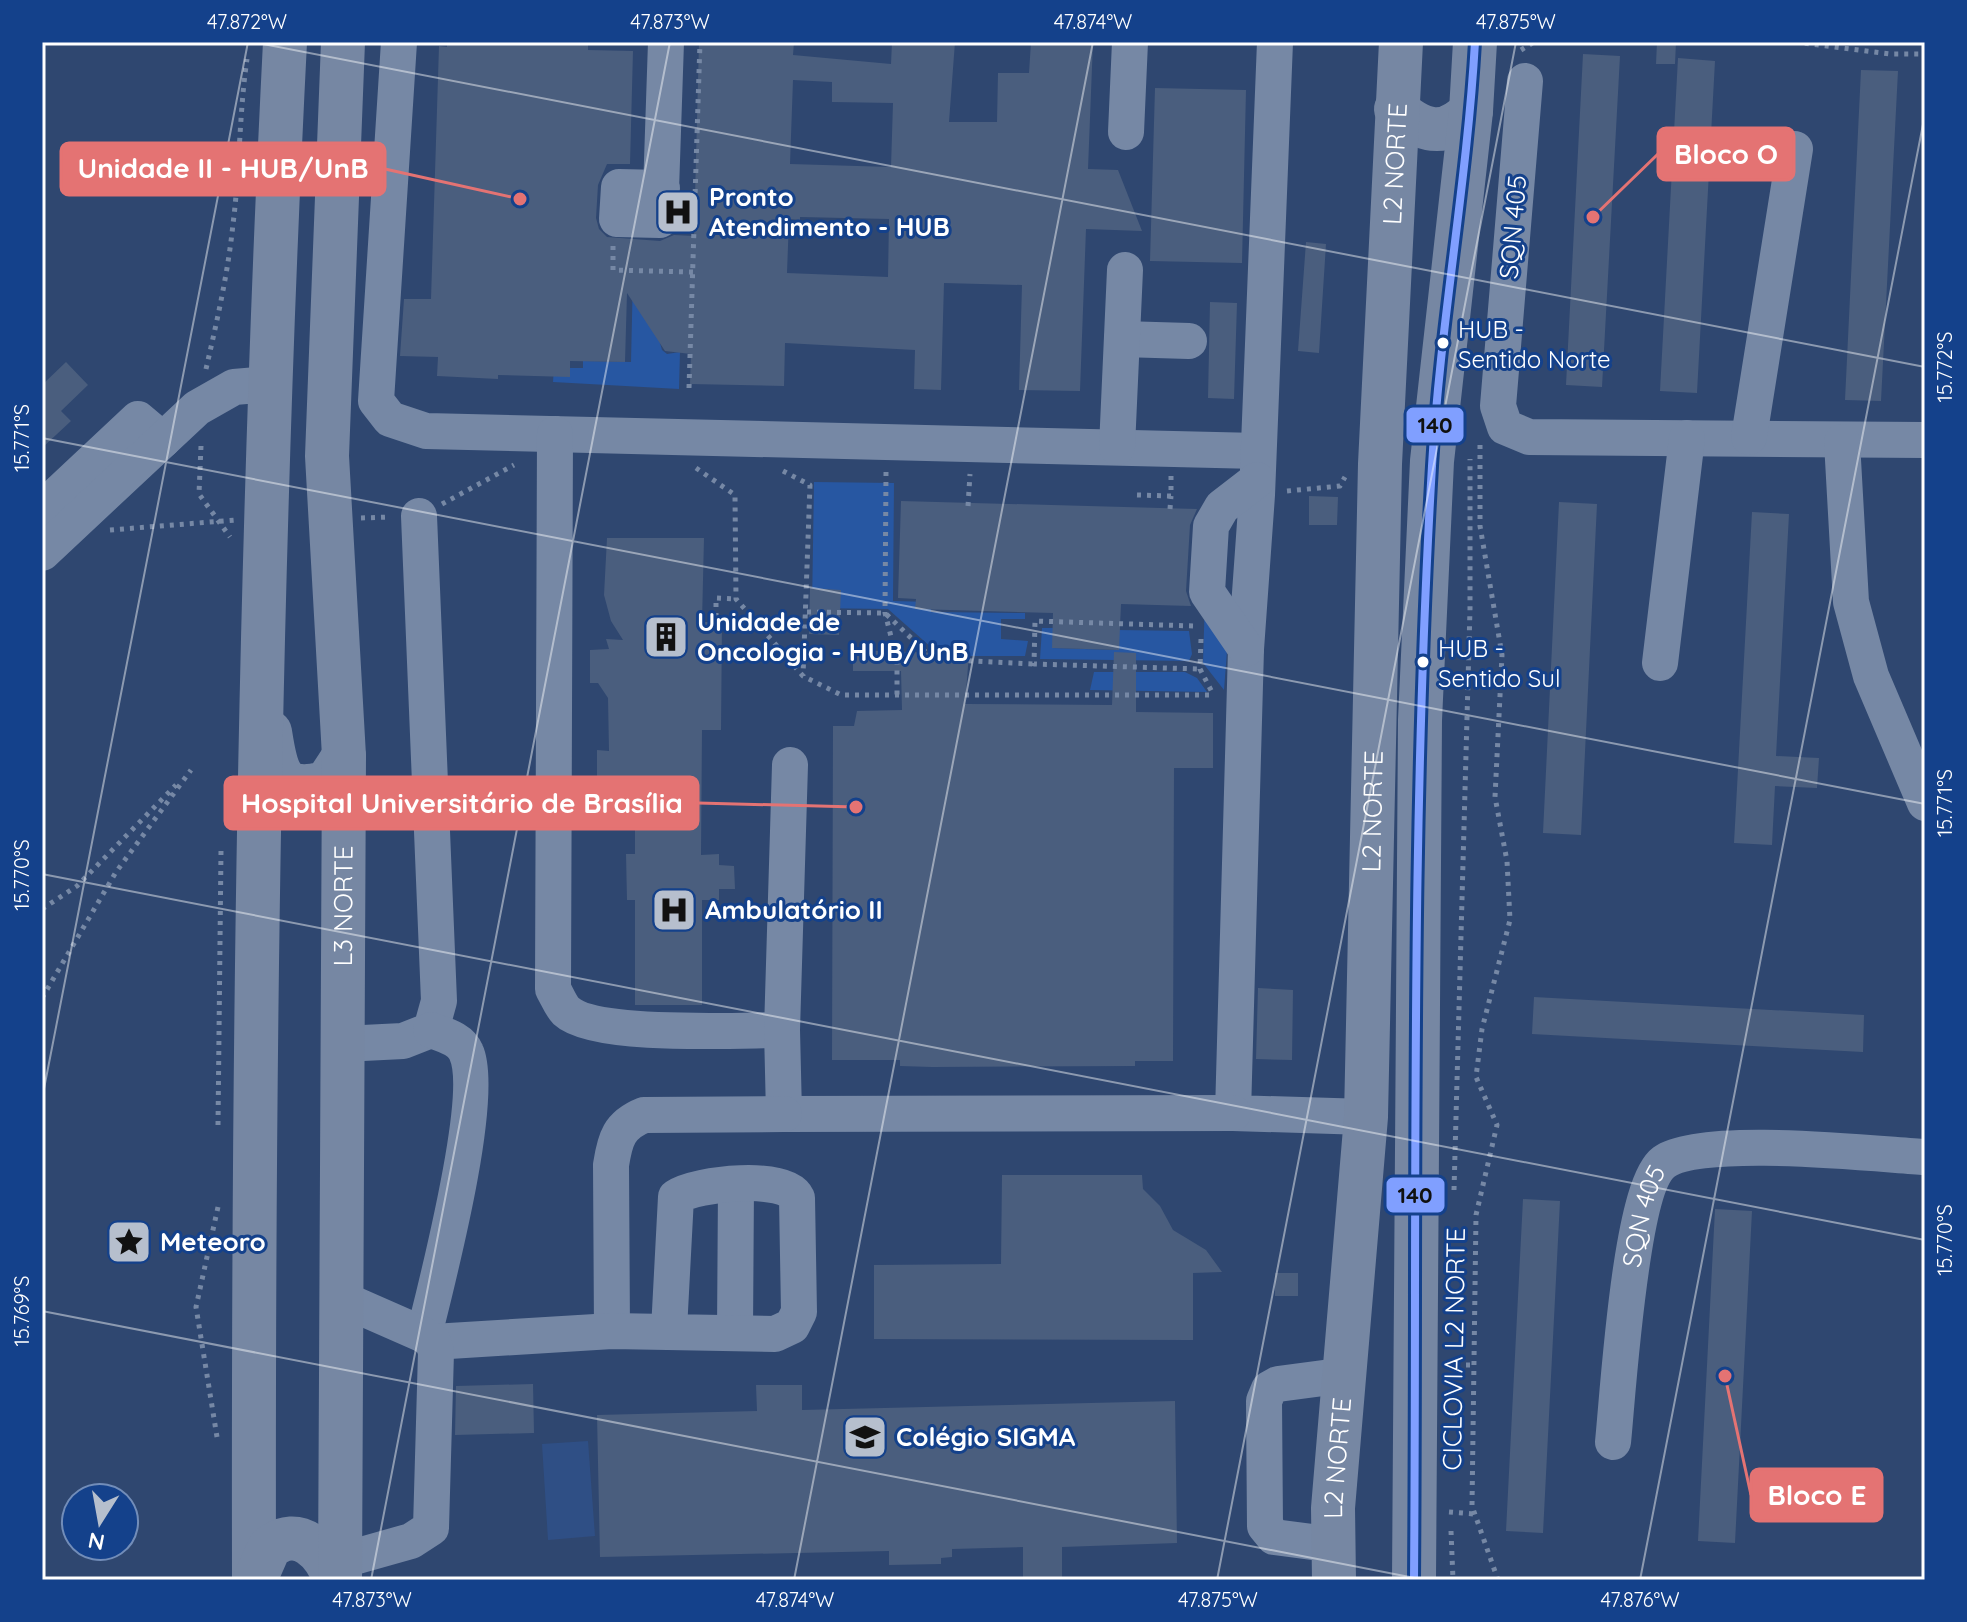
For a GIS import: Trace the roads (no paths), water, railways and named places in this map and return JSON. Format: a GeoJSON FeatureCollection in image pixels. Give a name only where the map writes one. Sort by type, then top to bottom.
{"type":"FeatureCollection","features":[{"type":"Feature","properties":{"kind":"main road","name":"L3 NORTE"},"geometry":{"type":"LineString","coordinates":[[338,1574],[344,756],[327,456],[343,42]]}},
{"type":"Feature","properties":{"kind":"main road","name":"L2 NORTE"},"geometry":{"type":"LineString","coordinates":[[1334,1562],[1333,1508],[1366,1117],[1380,464],[1401,42]]}},
{"type":"Feature","properties":{"kind":"main road"},"geometry":{"type":"LineString","coordinates":[[266,49],[268,384],[248,528],[264,690],[276,771],[283,780],[305,785],[327,782],[344,756]]}},
{"type":"Feature","properties":{"kind":"main road","name":"L2 NORTE"},"geometry":{"type":"LineString","coordinates":[[1414,1580],[1420,720],[1451,460],[1471,111],[1505,59]]}},
{"type":"Feature","properties":{"kind":"main road"},"geometry":{"type":"LineString","coordinates":[[1396,109],[1417,126],[1445,129],[1457,126],[1471,111]]}},
{"type":"Feature","properties":{"kind":"main road"},"geometry":{"type":"LineString","coordinates":[[255,1580],[253,1205],[264,690]]}},
{"type":"Feature","properties":{"kind":"main road"},"geometry":{"type":"LineString","coordinates":[[255,1580],[269,1548],[284,1540],[299,1541],[323,1553],[338,1574]]}},
{"type":"Feature","properties":{"kind":"street"},"geometry":{"type":"LineString","coordinates":[[399,42],[376,401],[390,419],[426,431],[555,443],[1117,447],[1267,474]]}},
{"type":"Feature","properties":{"kind":"street"},"geometry":{"type":"LineString","coordinates":[[662,188],[666,42]]}},
{"type":"Feature","properties":{"kind":"street"},"geometry":{"type":"LineString","coordinates":[[1126,132],[1130,42]]}},
{"type":"Feature","properties":{"kind":"street"},"geometry":{"type":"LineString","coordinates":[[1233,1113],[1246,649],[1267,474],[1275,42]]}},
{"type":"Feature","properties":{"kind":"street","name":"SQN 405"},"geometry":{"type":"LineString","coordinates":[[1505,59],[1498,406],[1492,435],[1687,438]]}},
{"type":"Feature","properties":{"kind":"street"},"geometry":{"type":"LineString","coordinates":[[1749,437],[1795,149]]}},
{"type":"Feature","properties":{"kind":"street"},"geometry":{"type":"LineString","coordinates":[[1117,447],[1125,270]]}},
{"type":"Feature","properties":{"kind":"street"},"geometry":{"type":"LineString","coordinates":[[1122,339],[1189,341]]}},
{"type":"Feature","properties":{"kind":"street"},"geometry":{"type":"LineString","coordinates":[[49,532],[163,440],[197,408],[234,387],[268,384]]}},
{"type":"Feature","properties":{"kind":"street"},"geometry":{"type":"LineString","coordinates":[[1660,663],[1687,438],[1749,437],[1842,442],[1925,440]]}},
{"type":"Feature","properties":{"kind":"street"},"geometry":{"type":"LineString","coordinates":[[1842,442],[1851,602],[1871,676],[1925,800]]}},
{"type":"Feature","properties":{"kind":"street"},"geometry":{"type":"LineString","coordinates":[[555,443],[553,989],[567,1012],[602,1025],[660,1030],[782,1030]]}},
{"type":"Feature","properties":{"kind":"street"},"geometry":{"type":"LineString","coordinates":[[419,516],[439,1001],[431,1030]]}},
{"type":"Feature","properties":{"kind":"street"},"geometry":{"type":"LineString","coordinates":[[784,1114],[782,1030],[790,765]]}},
{"type":"Feature","properties":{"kind":"street"},"geometry":{"type":"LineString","coordinates":[[338,1574],[411,1541],[431,1528],[435,1430],[429,1338],[471,1111],[466,1051],[457,1040],[431,1030],[403,1041],[343,1044]]}},
{"type":"Feature","properties":{"kind":"street"},"geometry":{"type":"LineString","coordinates":[[612,1331],[611,1165],[614,1143],[625,1123],[644,1115],[1233,1113],[1366,1117]]}},
{"type":"Feature","properties":{"kind":"street","name":"SQN 405"},"geometry":{"type":"LineString","coordinates":[[1613,1442],[1637,1238],[1649,1184],[1660,1166],[1676,1155],[1725,1149],[1925,1157]]}},
{"type":"Feature","properties":{"kind":"street"},"geometry":{"type":"LineString","coordinates":[[342,1299],[429,1338],[669,1330],[775,1334],[792,1326],[799,1312],[797,1198],[793,1189],[781,1184],[704,1187],[676,1197],[673,1207],[669,1330]]}},
{"type":"Feature","properties":{"kind":"street"},"geometry":{"type":"LineString","coordinates":[[735,1332],[736,1185]]}},
{"type":"Feature","properties":{"kind":"street"},"geometry":{"type":"LineString","coordinates":[[1334,1562],[1268,1533],[1264,1401],[1269,1389],[1278,1384],[1346,1375]]}},
{"type":"Feature","properties":{"kind":"place","name":"Unidade II - HUB/UnB"},"geometry":{"type":"Point","coordinates":[520,199]}},
{"type":"Feature","properties":{"kind":"place","name":"Pronto Atendimento - HUB"},"geometry":{"type":"Point","coordinates":[678,212]}},
{"type":"Feature","properties":{"kind":"place","name":"Bloco O"},"geometry":{"type":"Point","coordinates":[1593,217]}},
{"type":"Feature","properties":{"kind":"place","name":"HUB - Sentido Norte"},"geometry":{"type":"Point","coordinates":[1443,343]}},
{"type":"Feature","properties":{"kind":"place","name":"Unidade de Oncologia - HUB/UnB"},"geometry":{"type":"Point","coordinates":[666,637]}},
{"type":"Feature","properties":{"kind":"place","name":"HUB - Sentido Sul"},"geometry":{"type":"Point","coordinates":[1423,662]}},
{"type":"Feature","properties":{"kind":"place","name":"Hospital Universitário de Brasília"},"geometry":{"type":"Point","coordinates":[856,807]}},
{"type":"Feature","properties":{"kind":"place","name":"Ambulatório II"},"geometry":{"type":"Point","coordinates":[674,910]}},
{"type":"Feature","properties":{"kind":"place","name":"Meteoro"},"geometry":{"type":"Point","coordinates":[129,1242]}},
{"type":"Feature","properties":{"kind":"place","name":"Bloco E"},"geometry":{"type":"Point","coordinates":[1725,1376]}},
{"type":"Feature","properties":{"kind":"place","name":"Colégio SIGMA"},"geometry":{"type":"Point","coordinates":[865,1437]}}]}
